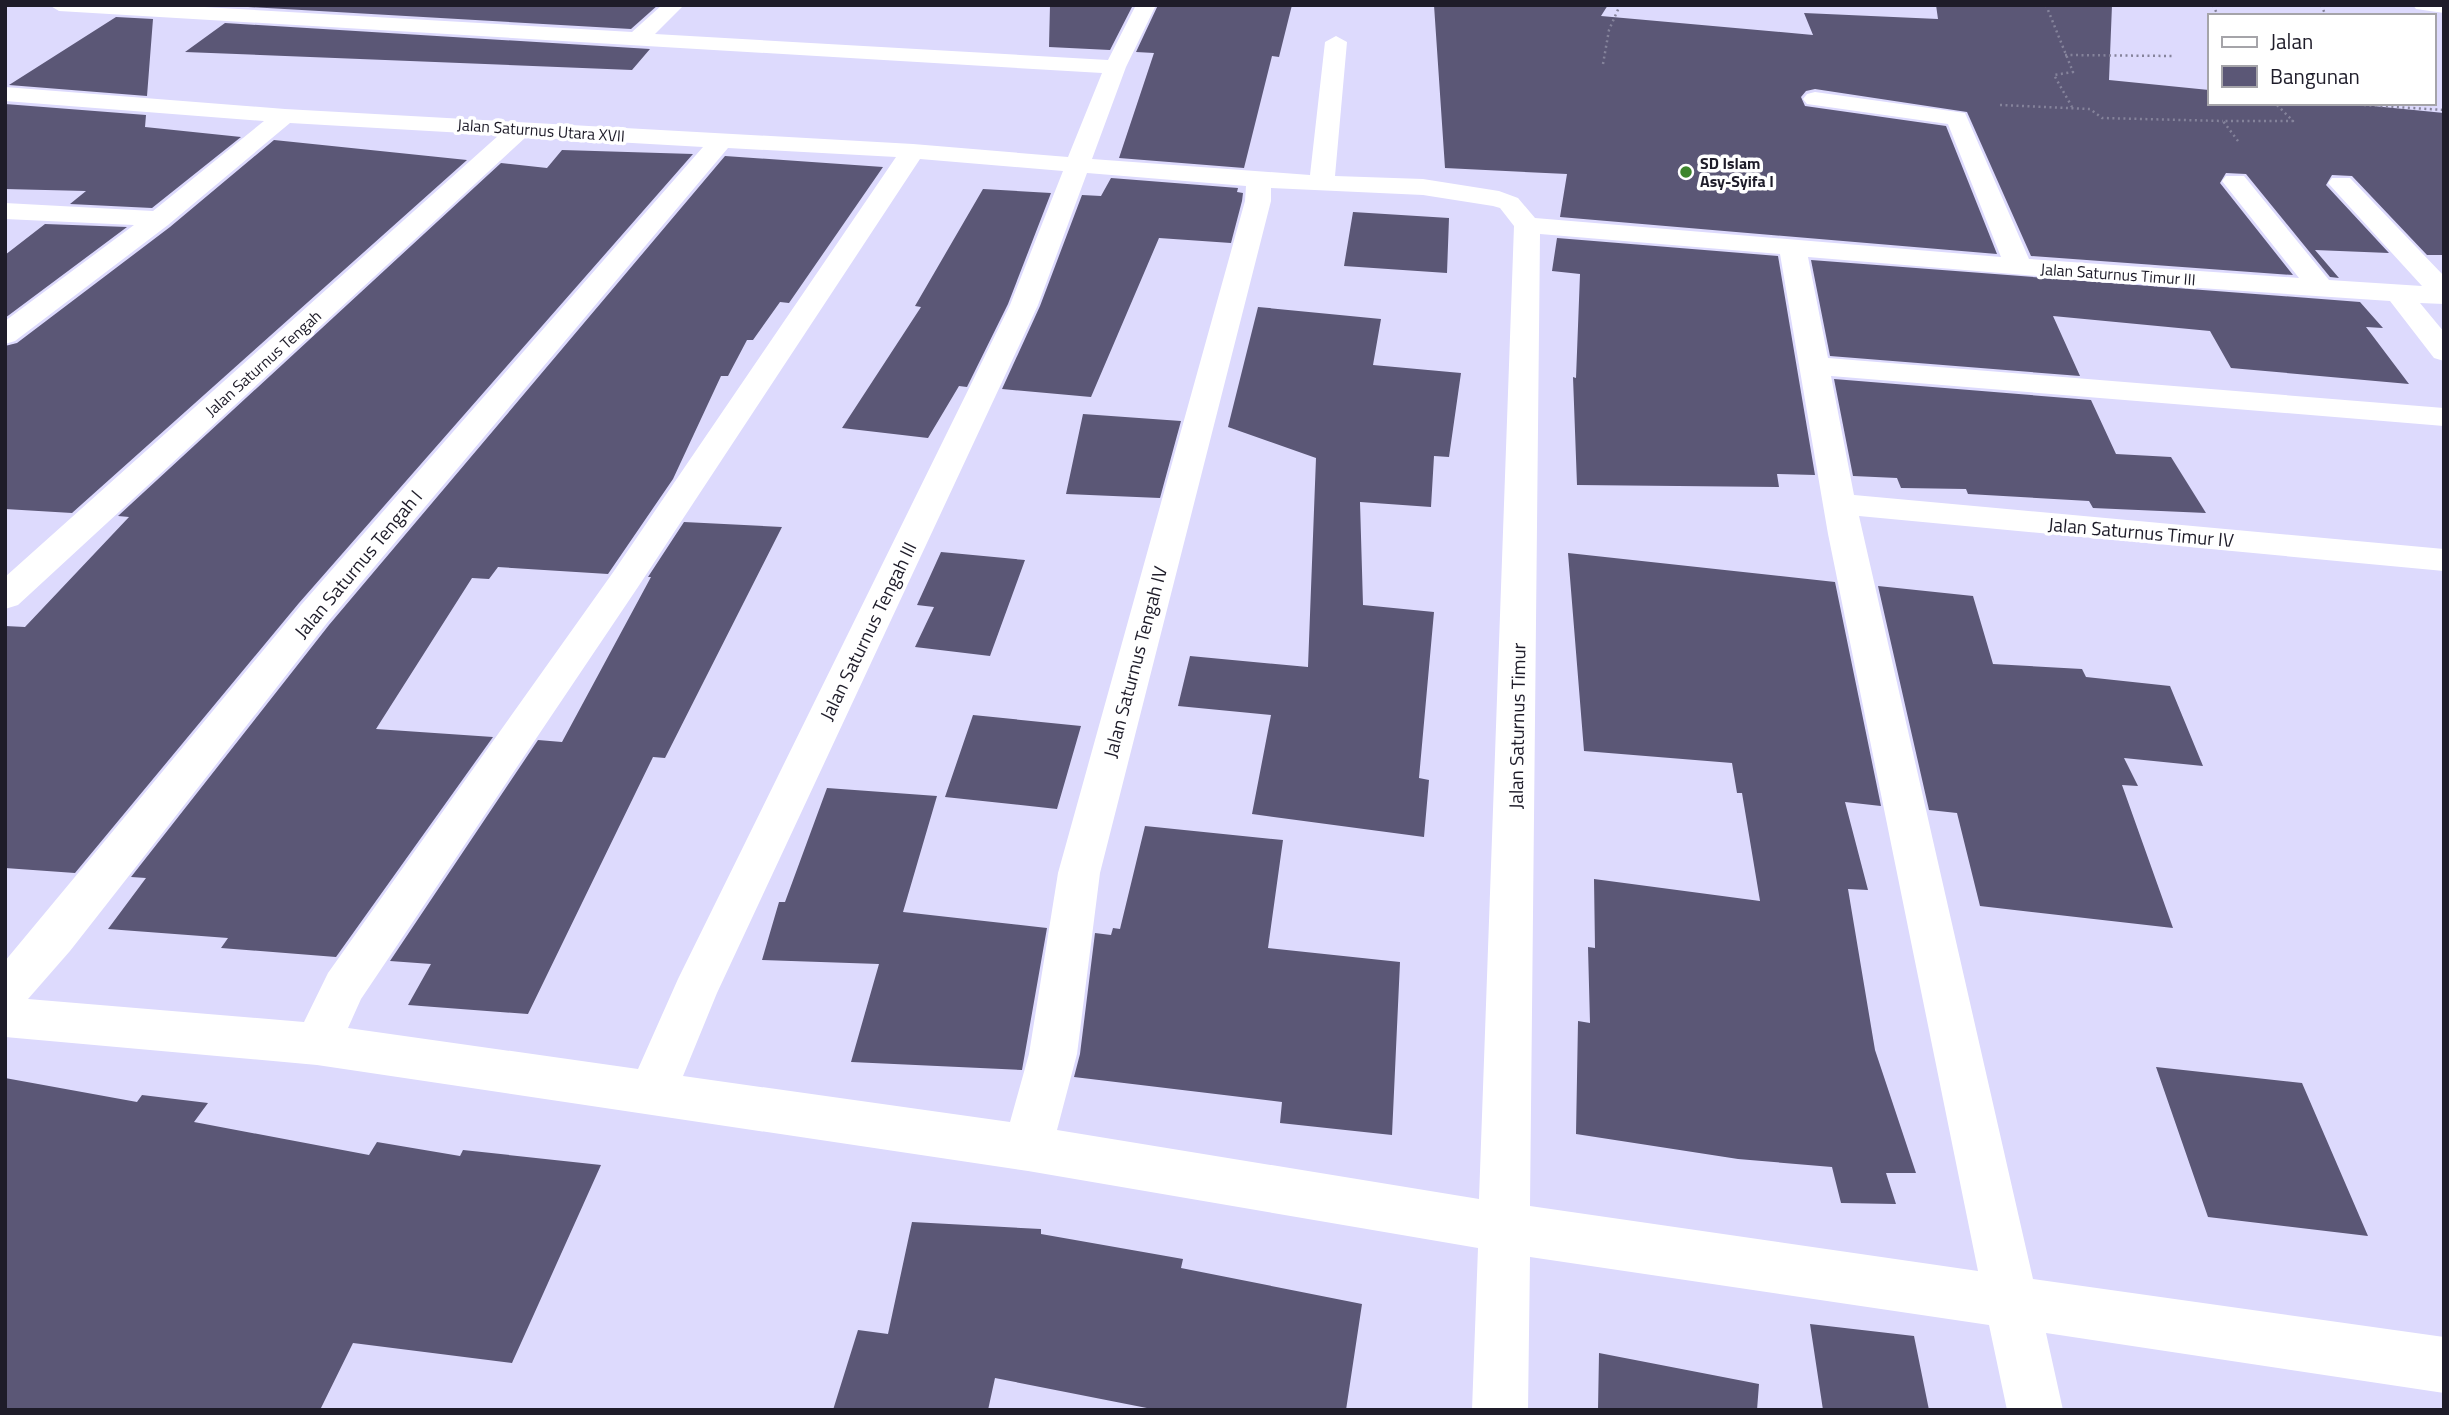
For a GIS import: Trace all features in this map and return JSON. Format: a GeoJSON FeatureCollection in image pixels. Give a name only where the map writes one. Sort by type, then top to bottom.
{"type":"FeatureCollection","features":[{"type":"Feature","properties":{"kind":"street"},"geometry":{"type":"LineString","coordinates":[[59,5],[194,9],[328,22],[480,32],[1115,67]]}},
{"type":"Feature","properties":{"kind":"street"},"geometry":{"type":"LineString","coordinates":[[328,22],[352,5]]}},
{"type":"Feature","properties":{"kind":"street"},"geometry":{"type":"LineString","coordinates":[[635,41],[674,5]]}},
{"type":"Feature","properties":{"kind":"street","name":"Jalan Saturnus Tengah III"},"geometry":{"type":"LineString","coordinates":[[652,1093],[694,993],[1024,305],[1115,67],[1146,5]]}},
{"type":"Feature","properties":{"kind":"street"},"geometry":{"type":"LineString","coordinates":[[2425,5],[2444,7]]}},
{"type":"Feature","properties":{"kind":"street"},"geometry":{"type":"LineString","coordinates":[[480,32],[505,12]]}},
{"type":"Feature","properties":{"kind":"street"},"geometry":{"type":"LineString","coordinates":[[1322,183],[1336,42]]}},
{"type":"Feature","properties":{"kind":"street","name":"Jalan Saturnus Utara XVII"},"geometry":{"type":"LineString","coordinates":[[5,94],[285,116],[913,151],[1259,180],[1423,187],[1499,199],[1510,204],[1527,225]]}},
{"type":"Feature","properties":{"kind":"street"},"geometry":{"type":"LineString","coordinates":[[1815,99],[1957,118],[1984,177],[1997,217],[2018,266]]}},
{"type":"Feature","properties":{"kind":"street"},"geometry":{"type":"LineString","coordinates":[[8,330],[159,219],[285,116]]}},
{"type":"Feature","properties":{"kind":"street","name":"Jalan Saturnus Tengah"},"geometry":{"type":"LineString","coordinates":[[5,597],[521,128]]}},
{"type":"Feature","properties":{"kind":"street","name":"Jalan Saturnus Tengah I"},"geometry":{"type":"LineString","coordinates":[[5,993],[54,938],[314,614],[720,142]]}},
{"type":"Feature","properties":{"kind":"street"},"geometry":{"type":"LineString","coordinates":[[317,1044],[344,986],[626,579],[913,151]]}},
{"type":"Feature","properties":{"kind":"street","name":"Jalan Saturnus Tengah IV"},"geometry":{"type":"LineString","coordinates":[[1028,1148],[1053,1054],[1079,873],[1258,201],[1259,180]]}},
{"type":"Feature","properties":{"kind":"street"},"geometry":{"type":"LineString","coordinates":[[2235,181],[2321,288]]}},
{"type":"Feature","properties":{"kind":"street"},"geometry":{"type":"LineString","coordinates":[[2341,183],[2444,294]]}},
{"type":"Feature","properties":{"kind":"street"},"geometry":{"type":"LineString","coordinates":[[5,211],[159,219]]}},
{"type":"Feature","properties":{"kind":"street","name":"Jalan Saturnus Timur III"},"geometry":{"type":"LineString","coordinates":[[1527,225],[1792,245],[2018,266],[2444,294]]}},
{"type":"Feature","properties":{"kind":"street","name":"Jalan Saturnus Timur"},"geometry":{"type":"LineString","coordinates":[[1500,1410],[1527,225]]}},
{"type":"Feature","properties":{"kind":"street"},"geometry":{"type":"LineString","coordinates":[[1792,245],[1839,505],[2035,1410]]}},
{"type":"Feature","properties":{"kind":"street"},"geometry":{"type":"LineString","coordinates":[[2398,293],[2444,352]]}},
{"type":"Feature","properties":{"kind":"street"},"geometry":{"type":"LineString","coordinates":[[1815,366],[2444,417]]}},
{"type":"Feature","properties":{"kind":"street","name":"Jalan Saturnus Timur IV"},"geometry":{"type":"LineString","coordinates":[[1839,505],[2444,560]]}},
{"type":"Feature","properties":{"kind":"street"},"geometry":{"type":"LineString","coordinates":[[5,1017],[317,1044],[1028,1148],[1506,1228],[2009,1299],[2444,1365]]}},
{"type":"Feature","properties":{"kind":"path"},"geometry":{"type":"LineString","coordinates":[[1603,64],[1609,30],[1620,5]]}},
{"type":"Feature","properties":{"kind":"path"},"geometry":{"type":"LineString","coordinates":[[2046,5],[2073,72],[2054,75],[2072,108]]}},
{"type":"Feature","properties":{"kind":"path"},"geometry":{"type":"LineString","coordinates":[[2065,55],[2172,56]]}},
{"type":"Feature","properties":{"kind":"path"},"geometry":{"type":"LineString","coordinates":[[1994,105],[2090,109],[2102,118],[2291,123],[2293,121],[2277,105]]}},
{"type":"Feature","properties":{"kind":"path"},"geometry":{"type":"LineString","coordinates":[[2363,105],[2444,110]]}},
{"type":"Feature","properties":{"kind":"path"},"geometry":{"type":"LineString","coordinates":[[2223,121],[2239,142],[2260,161],[2220,161],[2235,181]]}},
{"type":"Feature","properties":{"kind":"building"},"geometry":{"type":"Polygon","coordinates":[[[658,5],[631,29],[248,7],[658,5]]]}},
{"type":"Feature","properties":{"kind":"building"},"geometry":{"type":"Polygon","coordinates":[[[1050,5],[1133,5],[1110,50],[1049,47],[1050,5]]]}},
{"type":"Feature","properties":{"kind":"building"},"geometry":{"type":"Polygon","coordinates":[[[1158,5],[1292,5],[1279,57],[1272,56],[1244,168],[1119,158],[1154,53],[1136,52],[1158,5]]]}},
{"type":"Feature","properties":{"kind":"building"},"geometry":{"type":"Polygon","coordinates":[[[1434,5],[1608,5],[1601,16],[1813,35],[1804,13],[1938,19],[1936,5],[2112,5],[2109,80],[2208,90],[2208,105],[2363,105],[2444,113],[2444,255],[2427,255],[2352,176],[2332,175],[2326,185],[2389,253],[2315,250],[2339,278],[2330,277],[2246,174],[2226,173],[2220,183],[2293,275],[2031,256],[1967,112],[1815,89],[1806,91],[1801,97],[1805,106],[1946,126],[1997,254],[1560,217],[1567,174],[1445,168],[1434,5]]]}},
{"type":"Feature","properties":{"kind":"building"},"geometry":{"type":"Polygon","coordinates":[[[116,17],[153,19],[147,96],[9,85],[116,17]]]}},
{"type":"Feature","properties":{"kind":"building"},"geometry":{"type":"Polygon","coordinates":[[[225,23],[650,49],[632,70],[185,52],[225,23]]]}},
{"type":"Feature","properties":{"kind":"building"},"geometry":{"type":"Polygon","coordinates":[[[5,104],[146,115],[145,127],[241,137],[152,208],[70,204],[86,191],[5,189],[5,104]]]}},
{"type":"Feature","properties":{"kind":"building"},"geometry":{"type":"Polygon","coordinates":[[[274,140],[467,160],[72,513],[5,509],[5,346],[17,343],[170,227],[274,140]]]}},
{"type":"Feature","properties":{"kind":"building"},"geometry":{"type":"Polygon","coordinates":[[[562,150],[693,154],[299,603],[75,873],[5,868],[5,626],[25,627],[129,517],[118,516],[501,163],[547,168],[562,150]]]}},
{"type":"Feature","properties":{"kind":"building"},"geometry":{"type":"Polygon","coordinates":[[[725,156],[883,167],[789,303],[780,302],[753,340],[747,340],[728,376],[721,376],[673,479],[608,574],[498,567],[489,579],[472,578],[376,729],[493,737],[336,957],[221,948],[228,938],[108,929],[146,878],[131,877],[329,625],[725,156]]]}},
{"type":"Feature","properties":{"kind":"building"},"geometry":{"type":"Polygon","coordinates":[[[1111,178],[1238,188],[1237,192],[1243,193],[1242,201],[1231,243],[1159,238],[1091,397],[1002,389],[1040,306],[1082,195],[1101,196],[1111,178]]]}},
{"type":"Feature","properties":{"kind":"building"},"geometry":{"type":"Polygon","coordinates":[[[983,189],[1051,193],[1008,304],[967,387],[959,386],[928,438],[842,428],[921,307],[915,306],[983,189]]]}},
{"type":"Feature","properties":{"kind":"building"},"geometry":{"type":"Polygon","coordinates":[[[1353,212],[1449,218],[1447,273],[1344,266],[1353,212]]]}},
{"type":"Feature","properties":{"kind":"building"},"geometry":{"type":"Polygon","coordinates":[[[45,224],[127,227],[5,318],[5,255],[45,224]]]}},
{"type":"Feature","properties":{"kind":"building"},"geometry":{"type":"Polygon","coordinates":[[[1557,238],[1778,256],[1815,475],[1777,474],[1779,487],[1577,485],[1573,377],[1576,378],[1580,274],[1552,271],[1557,238]]]}},
{"type":"Feature","properties":{"kind":"building"},"geometry":{"type":"Polygon","coordinates":[[[1811,260],[2360,302],[2383,328],[2366,327],[2409,384],[2231,368],[2210,331],[2053,316],[2080,376],[1830,356],[1811,260]]]}},
{"type":"Feature","properties":{"kind":"building"},"geometry":{"type":"Polygon","coordinates":[[[1258,307],[1381,319],[1373,365],[1461,373],[1449,457],[1434,456],[1431,507],[1360,502],[1363,605],[1434,612],[1419,778],[1429,780],[1424,837],[1252,814],[1271,715],[1178,706],[1190,656],[1308,667],[1316,458],[1228,427],[1258,307]]]}},
{"type":"Feature","properties":{"kind":"building"},"geometry":{"type":"Polygon","coordinates":[[[1834,379],[2091,400],[2116,454],[2171,457],[2206,513],[2093,508],[2089,501],[1968,494],[1966,489],[1901,488],[1897,478],[1853,476],[1834,379]]]}},
{"type":"Feature","properties":{"kind":"building"},"geometry":{"type":"Polygon","coordinates":[[[1083,414],[1181,421],[1160,498],[1066,494],[1083,414]]]}},
{"type":"Feature","properties":{"kind":"building"},"geometry":{"type":"Polygon","coordinates":[[[684,522],[782,527],[665,758],[653,757],[528,1014],[408,1005],[431,964],[390,961],[538,740],[562,742],[651,577],[648,577],[684,522]]]}},
{"type":"Feature","properties":{"kind":"building"},"geometry":{"type":"Polygon","coordinates":[[[941,552],[1025,560],[990,656],[915,647],[934,607],[917,605],[941,552]]]}},
{"type":"Feature","properties":{"kind":"building"},"geometry":{"type":"Polygon","coordinates":[[[1568,553],[1835,582],[1881,806],[1845,802],[1868,890],[1848,889],[1875,1050],[1916,1173],[1886,1173],[1896,1204],[1841,1203],[1832,1167],[1738,1159],[1576,1134],[1578,1021],[1590,1023],[1588,947],[1595,948],[1594,879],[1760,901],[1742,793],[1737,793],[1732,763],[1584,751],[1568,553]]]}},
{"type":"Feature","properties":{"kind":"building"},"geometry":{"type":"Polygon","coordinates":[[[1878,586],[1973,596],[1993,664],[2082,669],[2086,677],[2170,686],[2203,766],[2124,758],[2138,786],[2122,785],[2173,928],[1980,906],[1957,813],[1929,810],[1878,586]]]}},
{"type":"Feature","properties":{"kind":"building"},"geometry":{"type":"Polygon","coordinates":[[[973,715],[1081,726],[1057,809],[945,797],[973,715]]]}},
{"type":"Feature","properties":{"kind":"building"},"geometry":{"type":"Polygon","coordinates":[[[827,788],[937,796],[903,912],[1047,928],[1022,1070],[851,1062],[879,964],[762,960],[779,902],[785,902],[827,788]]]}},
{"type":"Feature","properties":{"kind":"building"},"geometry":{"type":"Polygon","coordinates":[[[1145,826],[1283,840],[1268,948],[1400,962],[1392,1135],[1280,1123],[1282,1102],[1074,1077],[1080,1054],[1095,933],[1111,935],[1113,928],[1120,929],[1145,826]]]}},
{"type":"Feature","properties":{"kind":"building"},"geometry":{"type":"Polygon","coordinates":[[[2156,1067],[2302,1083],[2368,1236],[2208,1217],[2156,1067]]]}},
{"type":"Feature","properties":{"kind":"building"},"geometry":{"type":"Polygon","coordinates":[[[5,1078],[137,1102],[142,1095],[208,1103],[194,1122],[369,1155],[377,1142],[460,1156],[463,1150],[601,1165],[512,1363],[353,1343],[320,1410],[5,1410],[5,1078]]]}},
{"type":"Feature","properties":{"kind":"building"},"geometry":{"type":"Polygon","coordinates":[[[912,1222],[1041,1229],[1041,1234],[1183,1259],[1181,1268],[1362,1304],[1346,1410],[1157,1410],[995,1378],[988,1410],[833,1410],[858,1330],[888,1334],[912,1222]]]}},
{"type":"Feature","properties":{"kind":"building"},"geometry":{"type":"Polygon","coordinates":[[[1810,1324],[1914,1336],[1929,1410],[1823,1410],[1810,1324]]]}},
{"type":"Feature","properties":{"kind":"building"},"geometry":{"type":"Polygon","coordinates":[[[1599,1353],[1759,1384],[1757,1410],[1598,1410],[1599,1353]]]}},
{"type":"Feature","properties":{"kind":"place","name":"SD Islam Asy-Syifa I"},"geometry":{"type":"Point","coordinates":[1686,172]}}]}
